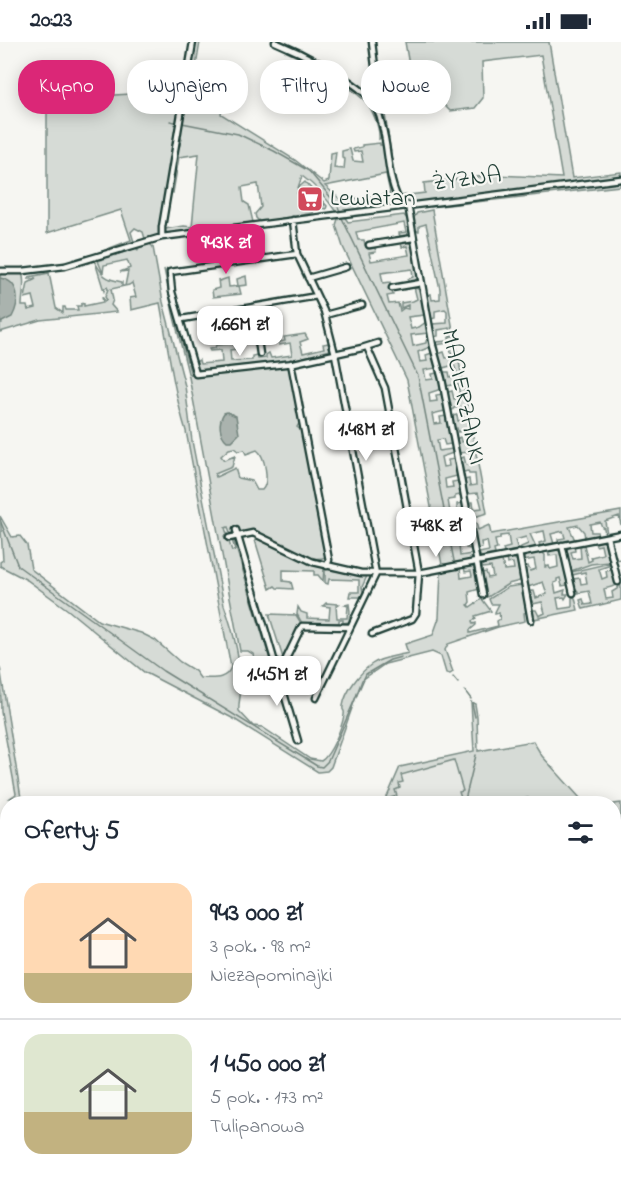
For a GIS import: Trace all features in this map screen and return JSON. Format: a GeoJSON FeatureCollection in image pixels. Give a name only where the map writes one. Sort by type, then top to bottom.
{"type":"FeatureCollection","features":[{"type":"Feature","properties":{"kind":"street"},"geometry":{"type":"LineString","coordinates":[[162,237],[193,42]]}},
{"type":"Feature","properties":{"kind":"street"},"geometry":{"type":"LineString","coordinates":[[275,42],[333,72],[361,91]]}},
{"type":"Feature","properties":{"kind":"street"},"geometry":{"type":"LineString","coordinates":[[372,42],[374,60]]}},
{"type":"Feature","properties":{"kind":"street","name":"MACIERZANKI"},"geometry":{"type":"LineString","coordinates":[[377,114],[382,124],[392,188],[405,205],[413,238],[483,595]]}},
{"type":"Feature","properties":{"kind":"street","name":"ŻYZNA"},"geometry":{"type":"LineString","coordinates":[[0,271],[30,271],[65,266],[162,237],[621,179]]}},
{"type":"Feature","properties":{"kind":"street"},"geometry":{"type":"LineString","coordinates":[[293,220],[297,254],[325,315],[335,354],[376,574],[316,698]]}},
{"type":"Feature","properties":{"kind":"street"},"geometry":{"type":"LineString","coordinates":[[369,245],[413,238]]}},
{"type":"Feature","properties":{"kind":"street"},"geometry":{"type":"LineString","coordinates":[[297,254],[172,271],[169,274],[196,374],[291,363],[378,343]]}},
{"type":"Feature","properties":{"kind":"street"},"geometry":{"type":"LineString","coordinates":[[308,278],[346,267]]}},
{"type":"Feature","properties":{"kind":"street"},"geometry":{"type":"LineString","coordinates":[[392,288],[422,283]]}},
{"type":"Feature","properties":{"kind":"street"},"geometry":{"type":"LineString","coordinates":[[182,319],[317,296]]}},
{"type":"Feature","properties":{"kind":"street"},"geometry":{"type":"LineString","coordinates":[[325,315],[362,305]]}},
{"type":"Feature","properties":{"kind":"street"},"geometry":{"type":"LineString","coordinates":[[253,307],[260,354]]}},
{"type":"Feature","properties":{"kind":"street"},"geometry":{"type":"LineString","coordinates":[[367,347],[385,388],[419,573],[416,613],[412,619],[372,634]]}},
{"type":"Feature","properties":{"kind":"street"},"geometry":{"type":"LineString","coordinates":[[291,363],[300,427],[328,560],[327,566]]}},
{"type":"Feature","properties":{"kind":"street"},"geometry":{"type":"LineString","coordinates":[[237,532],[298,741]]}},
{"type":"Feature","properties":{"kind":"street"},"geometry":{"type":"LineString","coordinates":[[229,538],[237,532],[253,533],[302,558],[327,566],[376,574],[419,573],[621,534]]}},
{"type":"Feature","properties":{"kind":"street"},"geometry":{"type":"LineString","coordinates":[[607,537],[618,582]]}},
{"type":"Feature","properties":{"kind":"street"},"geometry":{"type":"LineString","coordinates":[[562,545],[573,593]]}},
{"type":"Feature","properties":{"kind":"street"},"geometry":{"type":"LineString","coordinates":[[519,554],[531,620]]}},
{"type":"Feature","properties":{"kind":"street"},"geometry":{"type":"LineString","coordinates":[[277,667],[284,663],[302,626],[350,627]]}},
{"type":"Feature","properties":{"kind":"shaded area"},"geometry":{"type":"Polygon","coordinates":[[[195,42],[200,42],[197,60],[192,60],[195,42]]]}},
{"type":"Feature","properties":{"kind":"shaded area"},"geometry":{"type":"Polygon","coordinates":[[[405,42],[549,42],[572,178],[621,172],[621,177],[407,204],[402,202],[395,187],[390,155],[378,114],[385,114],[396,187],[400,196],[425,193],[424,183],[494,175],[562,178],[541,55],[482,62],[483,98],[475,108],[451,111],[451,60],[408,60],[405,42]]]}},
{"type":"Feature","properties":{"kind":"shaded area"},"geometry":{"type":"Polygon","coordinates":[[[291,51],[309,60],[304,60],[287,52],[291,51]]]}},
{"type":"Feature","properties":{"kind":"shaded area"},"geometry":{"type":"Polygon","coordinates":[[[349,84],[361,94],[361,98],[349,89],[349,84]]]}},
{"type":"Feature","properties":{"kind":"shaded area"},"geometry":{"type":"Polygon","coordinates":[[[127,94],[127,114],[178,114],[160,236],[145,239],[143,232],[135,228],[131,232],[134,242],[79,260],[131,240],[121,210],[47,233],[47,114],[115,114],[115,95],[127,94]]]}},
{"type":"Feature","properties":{"kind":"shaded area"},"geometry":{"type":"Polygon","coordinates":[[[182,114],[221,114],[295,160],[324,183],[329,181],[331,153],[336,152],[334,168],[344,169],[345,159],[342,158],[342,151],[350,149],[353,161],[363,162],[361,151],[354,152],[353,149],[362,147],[362,145],[380,143],[385,148],[392,190],[398,204],[336,212],[320,192],[302,176],[298,188],[305,182],[327,206],[326,209],[322,208],[324,205],[319,200],[317,202],[311,193],[303,188],[297,193],[312,208],[313,213],[260,222],[255,214],[261,207],[258,184],[242,187],[244,202],[249,205],[253,222],[168,234],[165,229],[192,227],[199,154],[179,157],[173,193],[169,191],[176,149],[179,148],[182,139],[178,133],[182,114]],[[386,174],[325,186],[341,200],[390,193],[386,174]]]}},
{"type":"Feature","properties":{"kind":"shaded area"},"geometry":{"type":"Polygon","coordinates":[[[373,114],[376,114],[380,122],[382,137],[379,139],[378,129],[373,114]]]}},
{"type":"Feature","properties":{"kind":"shaded area"},"geometry":{"type":"Polygon","coordinates":[[[621,181],[620,186],[431,207],[431,205],[621,181]]]}},
{"type":"Feature","properties":{"kind":"shaded area"},"geometry":{"type":"Polygon","coordinates":[[[432,210],[455,342],[436,345],[435,342],[449,341],[449,337],[452,336],[450,328],[438,330],[438,336],[434,337],[432,324],[447,323],[447,311],[445,309],[435,311],[435,318],[431,319],[427,295],[431,294],[432,300],[440,299],[440,289],[426,224],[419,226],[419,231],[416,231],[413,219],[417,213],[432,210]]]}},
{"type":"Feature","properties":{"kind":"shaded area"},"geometry":{"type":"Polygon","coordinates":[[[404,215],[408,220],[407,235],[400,236],[399,233],[406,232],[404,223],[356,232],[358,240],[364,240],[369,249],[375,248],[376,252],[369,253],[371,261],[409,255],[407,246],[402,247],[401,243],[412,244],[418,277],[415,281],[408,282],[408,279],[413,277],[412,269],[381,273],[383,283],[390,282],[393,295],[387,296],[389,304],[398,303],[400,311],[404,308],[408,309],[408,305],[401,308],[401,303],[417,299],[414,287],[420,290],[424,315],[408,317],[411,329],[426,322],[428,333],[411,335],[413,346],[429,340],[430,347],[418,352],[420,362],[427,361],[426,355],[432,353],[436,368],[424,370],[426,380],[433,379],[432,374],[437,373],[441,389],[429,393],[430,402],[437,401],[436,395],[442,394],[445,411],[432,414],[434,424],[441,423],[440,417],[446,416],[451,444],[445,445],[443,439],[437,440],[439,451],[452,449],[453,453],[441,457],[443,467],[449,466],[448,460],[454,459],[457,476],[445,479],[446,488],[453,487],[452,482],[458,481],[461,495],[448,500],[450,512],[457,512],[457,504],[462,503],[465,517],[450,523],[453,536],[463,535],[463,527],[466,526],[471,549],[466,548],[465,544],[459,544],[460,556],[472,554],[470,560],[442,565],[407,380],[343,247],[336,225],[339,216],[344,216],[348,222],[404,215]]]}},
{"type":"Feature","properties":{"kind":"shaded area"},"geometry":{"type":"Polygon","coordinates":[[[150,244],[153,247],[163,302],[185,386],[192,441],[224,605],[238,656],[241,677],[239,711],[253,726],[262,727],[310,759],[321,761],[329,753],[336,740],[344,715],[344,701],[358,677],[376,662],[408,653],[405,644],[433,635],[439,618],[441,571],[460,567],[461,578],[472,576],[471,571],[465,572],[464,567],[471,566],[475,569],[479,589],[469,592],[468,605],[470,607],[482,599],[491,611],[475,616],[476,619],[472,621],[476,625],[470,633],[498,626],[499,613],[495,614],[495,612],[499,604],[491,604],[489,599],[508,587],[522,585],[527,612],[524,613],[525,621],[498,627],[448,644],[445,650],[453,672],[450,674],[446,673],[441,656],[432,652],[385,664],[362,680],[331,767],[327,771],[318,772],[234,719],[144,672],[68,610],[27,580],[0,566],[3,560],[0,516],[12,537],[20,536],[27,545],[31,569],[99,621],[141,633],[155,640],[180,662],[195,671],[200,678],[222,677],[231,667],[160,303],[131,310],[130,298],[136,297],[132,283],[125,286],[128,271],[120,272],[130,268],[127,260],[104,265],[103,273],[98,261],[136,248],[138,250],[150,244]]]}},
{"type":"Feature","properties":{"kind":"shaded area"},"geometry":{"type":"Polygon","coordinates":[[[95,262],[105,276],[122,282],[122,286],[125,286],[111,289],[113,300],[111,305],[117,312],[40,320],[0,332],[0,323],[2,323],[0,272],[22,273],[24,285],[22,306],[27,306],[28,310],[36,308],[33,296],[25,298],[28,283],[36,279],[28,279],[29,277],[49,273],[56,308],[63,313],[63,307],[66,310],[78,310],[77,306],[81,304],[84,303],[84,306],[103,302],[102,297],[105,301],[107,300],[105,297],[108,289],[105,288],[104,291],[95,262]]]}},
{"type":"Feature","properties":{"kind":"shaded area"},"geometry":{"type":"Polygon","coordinates":[[[164,269],[169,293],[179,321],[177,322],[187,361],[190,360],[191,363],[188,364],[191,375],[287,366],[290,370],[300,422],[297,427],[302,431],[326,557],[316,559],[305,557],[263,536],[252,532],[240,532],[238,529],[230,534],[228,527],[225,528],[227,534],[224,536],[232,551],[235,550],[232,540],[237,539],[234,541],[271,663],[274,662],[277,672],[266,670],[264,663],[255,660],[253,654],[248,651],[240,651],[189,377],[173,313],[164,269]],[[234,448],[229,449],[221,456],[224,460],[235,456],[232,467],[215,474],[216,477],[235,468],[238,478],[252,481],[257,490],[262,490],[266,475],[260,453],[257,450],[246,454],[244,450],[238,451],[234,448]]]}},
{"type":"Feature","properties":{"kind":"shaded area"},"geometry":{"type":"Polygon","coordinates":[[[246,276],[247,285],[239,286],[241,294],[213,297],[212,290],[219,288],[218,279],[219,281],[228,278],[229,287],[238,286],[237,279],[246,276]]]}},
{"type":"Feature","properties":{"kind":"shaded area"},"geometry":{"type":"Polygon","coordinates":[[[0,278],[11,283],[15,288],[17,299],[12,317],[0,323],[0,278]]]}},
{"type":"Feature","properties":{"kind":"shaded area"},"geometry":{"type":"Polygon","coordinates":[[[252,315],[251,324],[248,320],[226,324],[228,335],[233,335],[233,341],[219,342],[218,340],[206,343],[201,324],[213,320],[216,326],[216,320],[252,315]]]}},
{"type":"Feature","properties":{"kind":"shaded area"},"geometry":{"type":"Polygon","coordinates":[[[305,334],[308,339],[300,342],[303,353],[324,348],[323,344],[328,343],[330,350],[294,360],[198,369],[196,362],[199,360],[200,364],[222,362],[221,350],[210,351],[209,349],[215,348],[216,345],[235,343],[238,349],[230,350],[231,361],[252,360],[252,356],[257,355],[258,359],[266,358],[269,353],[271,358],[292,355],[290,343],[279,345],[279,342],[285,341],[284,337],[305,334]]]}},
{"type":"Feature","properties":{"kind":"shaded area"},"geometry":{"type":"Polygon","coordinates":[[[456,345],[487,513],[471,518],[470,502],[473,502],[474,509],[482,508],[478,493],[467,494],[464,480],[469,479],[470,486],[476,485],[475,474],[469,474],[468,471],[463,472],[461,458],[464,457],[466,465],[472,464],[470,452],[459,453],[456,439],[460,437],[461,442],[467,440],[465,430],[458,432],[457,428],[455,429],[452,416],[457,415],[458,421],[465,420],[461,407],[454,408],[451,412],[448,392],[452,391],[454,399],[460,398],[458,384],[447,386],[444,372],[449,372],[450,377],[458,376],[454,365],[443,368],[438,354],[444,352],[446,358],[452,357],[450,346],[456,345]]]}},
{"type":"Feature","properties":{"kind":"shaded area"},"geometry":{"type":"Polygon","coordinates":[[[227,412],[236,416],[239,434],[232,441],[224,438],[220,428],[222,416],[227,412]]]}},
{"type":"Feature","properties":{"kind":"shaded area"},"geometry":{"type":"Polygon","coordinates":[[[621,511],[621,525],[619,516],[605,521],[607,534],[605,535],[600,522],[590,524],[591,532],[597,532],[598,536],[585,538],[584,532],[578,525],[569,527],[575,540],[559,543],[558,539],[565,538],[563,531],[551,534],[554,544],[540,546],[539,543],[546,541],[544,531],[530,534],[536,547],[521,550],[521,547],[528,544],[526,537],[515,540],[518,550],[504,553],[503,549],[510,547],[508,535],[500,536],[500,539],[495,540],[497,549],[494,550],[495,554],[481,557],[479,553],[489,551],[487,541],[481,542],[482,548],[477,549],[472,524],[476,523],[478,530],[489,525],[491,534],[621,511]]]}},
{"type":"Feature","properties":{"kind":"shaded area"},"geometry":{"type":"Polygon","coordinates":[[[256,538],[324,568],[323,581],[318,575],[314,575],[314,571],[283,570],[283,581],[291,582],[293,589],[275,586],[270,589],[256,538]]]}},
{"type":"Feature","properties":{"kind":"shaded area"},"geometry":{"type":"Polygon","coordinates":[[[602,541],[605,543],[609,562],[591,564],[571,571],[566,551],[568,548],[574,546],[575,551],[571,552],[573,559],[581,558],[580,546],[584,545],[588,562],[592,560],[591,557],[603,554],[601,545],[596,546],[595,543],[602,541]]]}},
{"type":"Feature","properties":{"kind":"shaded area"},"geometry":{"type":"Polygon","coordinates":[[[556,549],[560,552],[568,585],[562,586],[560,578],[554,583],[556,593],[565,590],[564,594],[568,594],[565,599],[564,597],[557,598],[559,609],[572,607],[572,596],[575,598],[578,610],[534,619],[532,610],[536,610],[539,616],[545,613],[542,602],[533,604],[533,601],[531,602],[531,591],[534,591],[536,598],[547,594],[543,582],[528,587],[525,567],[528,566],[530,571],[536,569],[534,559],[523,561],[523,559],[526,555],[542,552],[545,555],[545,567],[549,566],[550,569],[558,567],[557,555],[549,556],[548,551],[556,549]]]}},
{"type":"Feature","properties":{"kind":"shaded area"},"geometry":{"type":"Polygon","coordinates":[[[513,558],[517,561],[520,581],[508,584],[488,597],[486,596],[481,573],[486,572],[488,578],[493,577],[491,567],[481,568],[484,563],[502,560],[504,570],[514,569],[513,563],[507,564],[506,559],[513,558]]]}},
{"type":"Feature","properties":{"kind":"shaded area"},"geometry":{"type":"Polygon","coordinates":[[[610,563],[611,565],[599,569],[602,579],[607,577],[606,571],[612,570],[616,583],[615,586],[604,589],[606,599],[613,598],[612,592],[621,584],[621,600],[583,609],[580,600],[583,599],[585,605],[592,604],[589,591],[578,593],[573,579],[580,578],[581,584],[587,583],[585,572],[572,575],[571,572],[610,563]]]}},
{"type":"Feature","properties":{"kind":"shaded area"},"geometry":{"type":"Polygon","coordinates":[[[325,569],[367,576],[361,597],[349,597],[350,592],[359,592],[359,580],[329,579],[328,584],[325,583],[325,569]]]}},
{"type":"Feature","properties":{"kind":"shaded area"},"geometry":{"type":"Polygon","coordinates":[[[326,603],[339,604],[336,606],[337,618],[347,618],[348,606],[345,605],[349,604],[349,622],[343,623],[343,620],[339,620],[339,623],[302,623],[297,614],[298,607],[301,612],[307,614],[307,618],[329,619],[330,607],[323,606],[326,603]]]}},
{"type":"Feature","properties":{"kind":"shaded area"},"geometry":{"type":"Polygon","coordinates":[[[269,614],[296,615],[301,623],[283,658],[269,614]]]}},
{"type":"Feature","properties":{"kind":"shaded area"},"geometry":{"type":"Polygon","coordinates":[[[0,667],[21,796],[13,796],[16,794],[1,712],[0,667]]]}},
{"type":"Feature","properties":{"kind":"shaded area"},"geometry":{"type":"Polygon","coordinates":[[[471,702],[475,704],[477,716],[478,751],[533,741],[542,756],[578,796],[460,796],[459,792],[463,791],[454,760],[401,775],[403,782],[399,783],[400,788],[395,790],[397,796],[387,796],[400,767],[474,751],[471,702]]]}},
{"type":"Feature","properties":{"kind":"shaded area"},"geometry":{"type":"Polygon","coordinates":[[[474,751],[468,796],[387,796],[400,767],[474,751]]]}},
{"type":"Feature","properties":{"kind":"waterway"},"geometry":{"type":"LineString","coordinates":[[170,121],[175,122]]}},
{"type":"Feature","properties":{"kind":"waterway"},"geometry":{"type":"LineString","coordinates":[[182,123],[238,134],[274,151],[309,171],[340,211]]}},
{"type":"Feature","properties":{"kind":"waterway"},"geometry":{"type":"LineString","coordinates":[[341,216],[418,376],[454,561]]}},
{"type":"Feature","properties":{"kind":"waterway"},"geometry":{"type":"LineString","coordinates":[[0,520],[18,566],[163,671],[317,766],[322,767],[328,761],[366,674],[390,660],[401,657]]}},
{"type":"Feature","properties":{"kind":"waterway"},"geometry":{"type":"LineString","coordinates":[[615,560],[621,559]]}},
{"type":"Feature","properties":{"kind":"waterway"},"geometry":{"type":"LineString","coordinates":[[453,677],[458,683]]}},
{"type":"Feature","properties":{"kind":"waterway"},"geometry":{"type":"LineString","coordinates":[[465,691],[471,699]]}},
{"type":"Feature","properties":{"kind":"waterway"},"geometry":{"type":"LineString","coordinates":[[472,703],[475,717]]}},
{"type":"Feature","properties":{"kind":"waterway"},"geometry":{"type":"LineString","coordinates":[[466,796],[476,755]]}},
{"type":"Feature","properties":{"kind":"place","name":"Lewiatan"},"geometry":{"type":"Point","coordinates":[310,199]}}]}
